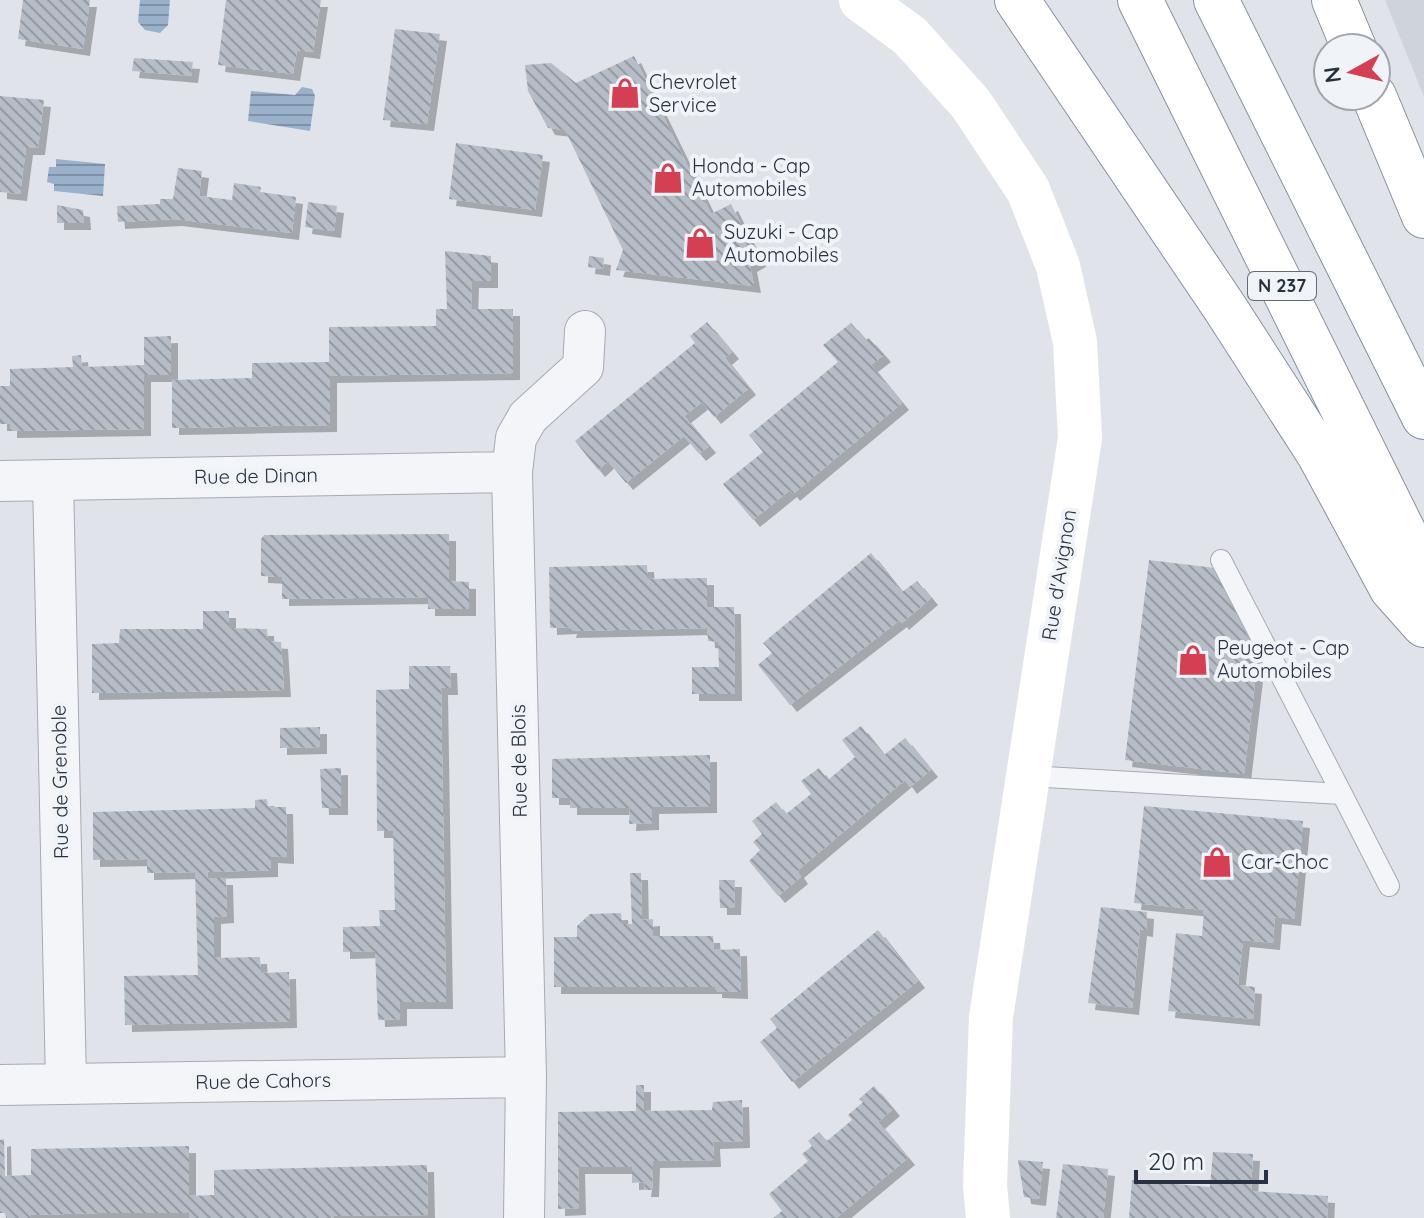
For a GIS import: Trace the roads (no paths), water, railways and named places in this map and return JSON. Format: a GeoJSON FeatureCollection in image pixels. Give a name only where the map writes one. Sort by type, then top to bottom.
{"type":"FeatureCollection","features":[{"type":"Feature","properties":{"kind":"main road","name":"Rue d'Avignon"},"geometry":{"type":"LineString","coordinates":[[861,0],[910,36],[971,104],[1028,190],[1058,266],[1075,342],[1080,438],[991,1017],[985,1185],[988,1218]]}},
{"type":"Feature","properties":{"kind":"main road"},"geometry":{"type":"LineString","coordinates":[[1017,0],[1225,308],[1319,454],[1392,589],[1424,625]]}},
{"type":"Feature","properties":{"kind":"main road","name":"N 237"},"geometry":{"type":"LineString","coordinates":[[1140,0],[1424,573]]}},
{"type":"Feature","properties":{"kind":"main road"},"geometry":{"type":"LineString","coordinates":[[1216,0],[1424,417]]}},
{"type":"Feature","properties":{"kind":"main road"},"geometry":{"type":"LineString","coordinates":[[1334,0],[1347,32]]}},
{"type":"Feature","properties":{"kind":"main road"},"geometry":{"type":"LineString","coordinates":[[1381,112],[1424,216]]}},
{"type":"Feature","properties":{"kind":"street","name":"Rue de Blois"},"geometry":{"type":"LineString","coordinates":[[524,1218],[526,1077],[512,472],[516,438],[528,417],[583,367],[585,331]]}},
{"type":"Feature","properties":{"kind":"street","name":"Rue de Dinan"},"geometry":{"type":"LineString","coordinates":[[0,481],[512,472]]}},
{"type":"Feature","properties":{"kind":"street","name":"Rue de Grenoble"},"geometry":{"type":"LineString","coordinates":[[53,480],[66,1083]]}},
{"type":"Feature","properties":{"kind":"street","name":"Rue de Cahors"},"geometry":{"type":"LineString","coordinates":[[0,1085],[526,1077]]}},
{"type":"Feature","properties":{"kind":"lane"},"geometry":{"type":"LineString","coordinates":[[1221,560],[1389,886]]}},
{"type":"Feature","properties":{"kind":"lane"},"geometry":{"type":"LineString","coordinates":[[1028,776],[1342,794]]}},
{"type":"Feature","properties":{"kind":"water"},"geometry":{"type":"Polygon","coordinates":[[[140,0],[170,0],[168,25],[160,33],[145,30],[138,22],[140,0]]]}},
{"type":"Feature","properties":{"kind":"water"},"geometry":{"type":"Polygon","coordinates":[[[302,87],[312,89],[315,96],[310,131],[248,121],[251,91],[295,95],[302,87]]]}},
{"type":"Feature","properties":{"kind":"water"},"geometry":{"type":"Polygon","coordinates":[[[56,159],[105,164],[103,196],[54,191],[54,184],[47,182],[49,167],[56,167],[56,159]]]}},
{"type":"Feature","properties":{"kind":"place","name":"Chevrolet Service"},"geometry":{"type":"Point","coordinates":[625,93]}},
{"type":"Feature","properties":{"kind":"place","name":"Honda - Cap Automobiles"},"geometry":{"type":"Point","coordinates":[668,178]}},
{"type":"Feature","properties":{"kind":"place","name":"Suzuki - Cap Automobiles"},"geometry":{"type":"Point","coordinates":[700,243]}},
{"type":"Feature","properties":{"kind":"place","name":"Peugeot - Cap Automobiles"},"geometry":{"type":"Point","coordinates":[1193,660]}},
{"type":"Feature","properties":{"kind":"place","name":"Car-Choc"},"geometry":{"type":"Point","coordinates":[1217,862]}}]}
